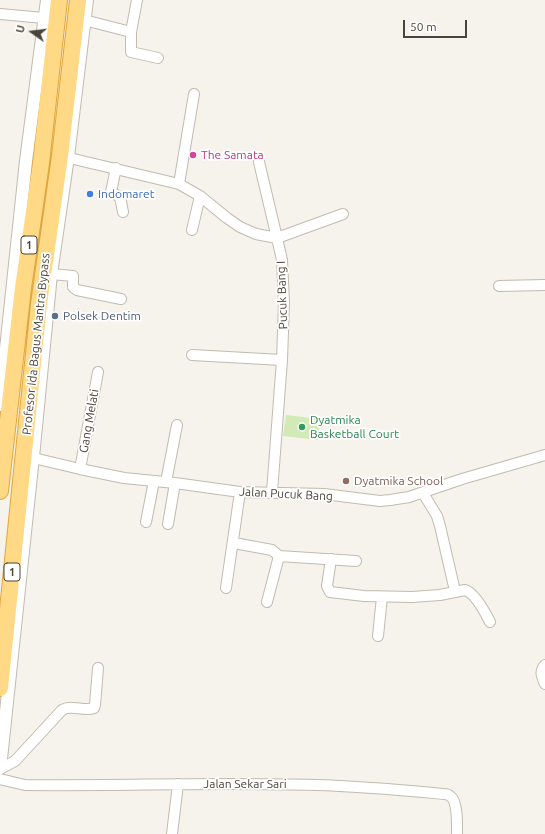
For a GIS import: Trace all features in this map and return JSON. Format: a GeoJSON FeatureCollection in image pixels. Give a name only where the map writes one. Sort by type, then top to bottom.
{"type":"FeatureCollection","features":[{"type":"Feature","properties":{"kind":"highway","name":"Profesor Ida Bagus Mantra Bypass"},"geometry":{"type":"LineString","coordinates":[[0,491],[30,233],[34,162],[60,0]]}},
{"type":"Feature","properties":{"kind":"highway","name":"Profesor Ida Bagus Mantra Bypass"},"geometry":{"type":"LineString","coordinates":[[0,688],[29,457],[34,353],[41,286],[64,156],[78,0]]}},
{"type":"Feature","properties":{"kind":"highway"},"geometry":{"type":"LineString","coordinates":[[16,354],[34,353]]}},
{"type":"Feature","properties":{"kind":"street"},"geometry":{"type":"LineString","coordinates":[[0,405],[34,162],[44,18],[47,0]]}},
{"type":"Feature","properties":{"kind":"street"},"geometry":{"type":"LineString","coordinates":[[0,769],[29,457],[64,156],[87,0]]}},
{"type":"Feature","properties":{"kind":"street"},"geometry":{"type":"LineString","coordinates":[[137,0],[131,32],[131,52],[158,58]]}},
{"type":"Feature","properties":{"kind":"street"},"geometry":{"type":"LineString","coordinates":[[0,14],[44,18]]}},
{"type":"Feature","properties":{"kind":"street"},"geometry":{"type":"LineString","coordinates":[[84,20],[131,32]]}},
{"type":"Feature","properties":{"kind":"street"},"geometry":{"type":"LineString","coordinates":[[179,184],[194,94]]}},
{"type":"Feature","properties":{"kind":"street"},"geometry":{"type":"LineString","coordinates":[[64,156],[179,184],[200,196],[240,227],[256,234],[276,238],[343,214]]}},
{"type":"Feature","properties":{"kind":"street","name":"Pucuk Bang I"},"geometry":{"type":"LineString","coordinates":[[260,162],[282,260],[284,295],[282,360],[272,492]]}},
{"type":"Feature","properties":{"kind":"street"},"geometry":{"type":"LineString","coordinates":[[116,168],[111,192],[120,197],[123,212]]}},
{"type":"Feature","properties":{"kind":"street"},"geometry":{"type":"LineString","coordinates":[[192,230],[200,196]]}},
{"type":"Feature","properties":{"kind":"street"},"geometry":{"type":"LineString","coordinates":[[51,274],[74,277],[73,287],[77,290],[121,299]]}},
{"type":"Feature","properties":{"kind":"street"},"geometry":{"type":"LineString","coordinates":[[499,286],[545,286]]}},
{"type":"Feature","properties":{"kind":"street"},"geometry":{"type":"LineString","coordinates":[[192,355],[282,360]]}},
{"type":"Feature","properties":{"kind":"street","name":"Gang Melati"},"geometry":{"type":"LineString","coordinates":[[80,470],[98,372]]}},
{"type":"Feature","properties":{"kind":"street"},"geometry":{"type":"LineString","coordinates":[[168,524],[170,482],[177,426]]}},
{"type":"Feature","properties":{"kind":"street","name":"Jalan Pucuk Bang"},"geometry":{"type":"LineString","coordinates":[[29,457],[80,470],[124,478],[154,480],[240,492],[324,494],[380,501],[423,493],[462,479],[545,456]]}},
{"type":"Feature","properties":{"kind":"street"},"geometry":{"type":"LineString","coordinates":[[146,522],[154,480]]}},
{"type":"Feature","properties":{"kind":"street"},"geometry":{"type":"LineString","coordinates":[[226,588],[234,543],[240,492]]}},
{"type":"Feature","properties":{"kind":"street"},"geometry":{"type":"LineString","coordinates":[[423,493],[437,516],[455,591]]}},
{"type":"Feature","properties":{"kind":"street"},"geometry":{"type":"LineString","coordinates":[[234,543],[272,550],[279,556],[356,561]]}},
{"type":"Feature","properties":{"kind":"street"},"geometry":{"type":"LineString","coordinates":[[267,602],[279,556]]}},
{"type":"Feature","properties":{"kind":"street"},"geometry":{"type":"LineString","coordinates":[[331,559],[327,586],[330,592],[364,596],[412,597],[440,595],[455,591],[468,591],[484,611],[490,622]]}},
{"type":"Feature","properties":{"kind":"street"},"geometry":{"type":"LineString","coordinates":[[378,636],[382,596]]}},
{"type":"Feature","properties":{"kind":"street"},"geometry":{"type":"LineString","coordinates":[[545,665],[541,670],[541,674],[545,684]]}},
{"type":"Feature","properties":{"kind":"street"},"geometry":{"type":"LineString","coordinates":[[0,769],[15,761],[62,710],[70,707],[84,709],[94,708],[98,668]]}},
{"type":"Feature","properties":{"kind":"street","name":"Jalan Sekar Sari"},"geometry":{"type":"LineString","coordinates":[[0,779],[25,785],[316,785],[385,788],[444,794],[450,796],[454,800],[456,807],[457,834]]}},
{"type":"Feature","properties":{"kind":"street"},"geometry":{"type":"LineString","coordinates":[[172,834],[178,784]]}},
{"type":"Feature","properties":{"kind":"green space","name":"Dyatmika Basketball Court"},"geometry":{"type":"Polygon","coordinates":[[[286,415],[320,419],[318,440],[283,436],[286,415]]]}},
{"type":"Feature","properties":{"kind":"place","name":"The Samata"},"geometry":{"type":"Point","coordinates":[193,155]}},
{"type":"Feature","properties":{"kind":"place","name":"Indomaret"},"geometry":{"type":"Point","coordinates":[90,194]}},
{"type":"Feature","properties":{"kind":"place","name":"Polsek Dentim"},"geometry":{"type":"Point","coordinates":[55,316]}},
{"type":"Feature","properties":{"kind":"place","name":"Dyatmika Basketball Court"},"geometry":{"type":"Point","coordinates":[302,427]}},
{"type":"Feature","properties":{"kind":"place","name":"Dyatmika School"},"geometry":{"type":"Point","coordinates":[346,481]}}]}
